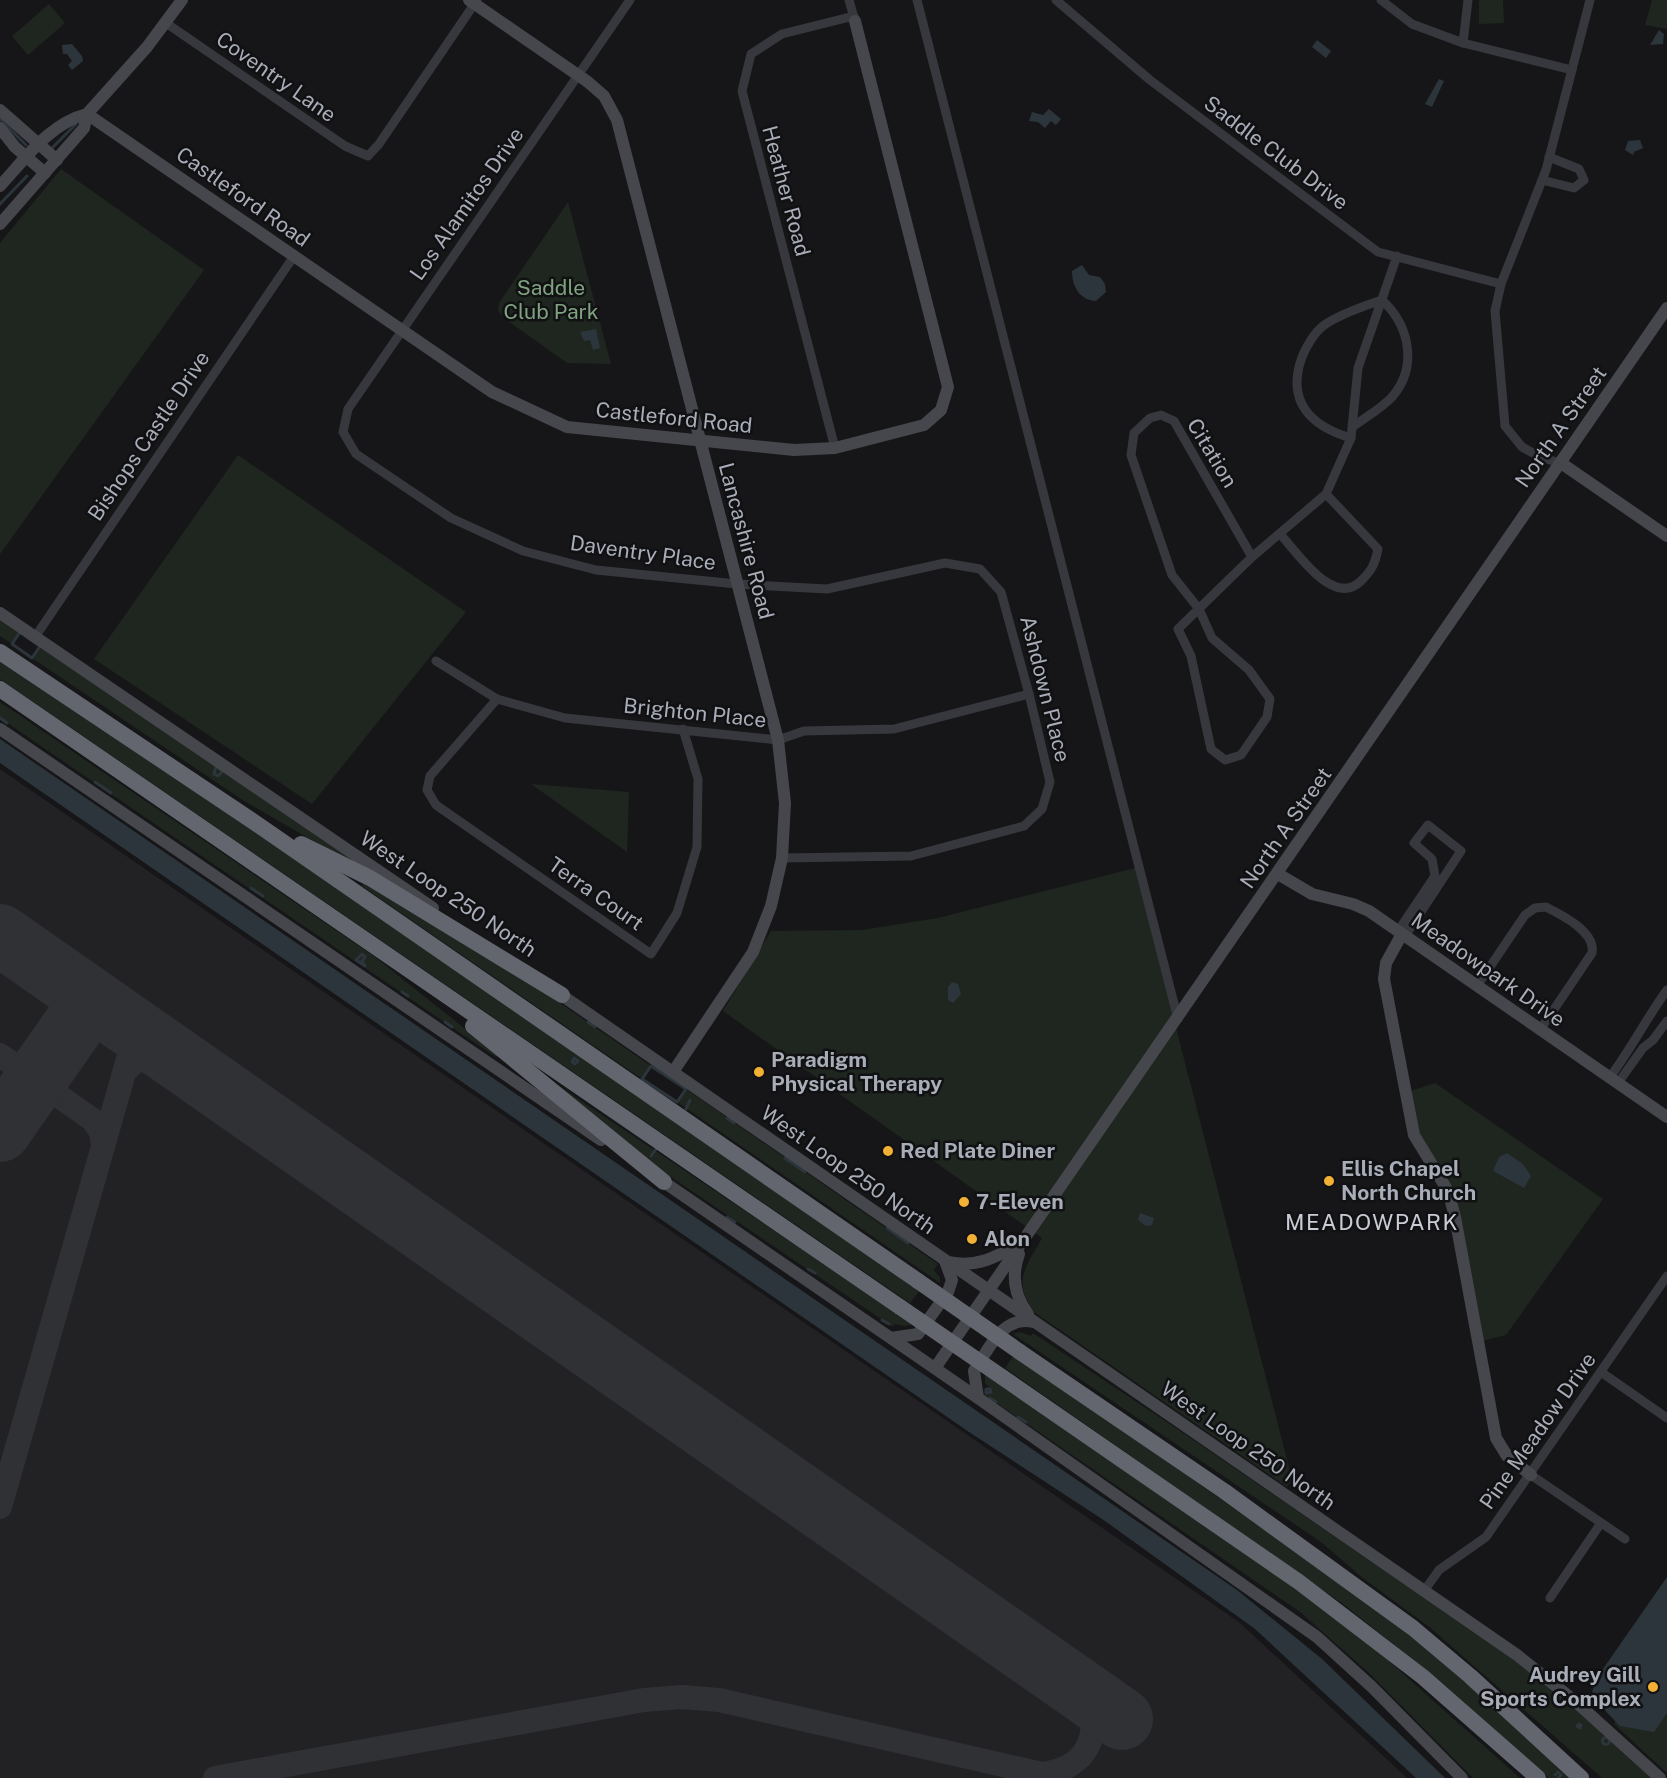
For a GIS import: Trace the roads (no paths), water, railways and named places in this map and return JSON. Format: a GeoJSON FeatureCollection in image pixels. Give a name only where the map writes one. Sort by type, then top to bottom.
{"type":"FeatureCollection","features":[{"type":"Feature","properties":{"kind":"highway"},"geometry":{"type":"LineString","coordinates":[[0,652],[251,820],[1224,1491],[1413,1628],[1470,1676],[1581,1778]]}},
{"type":"Feature","properties":{"kind":"highway"},"geometry":{"type":"LineString","coordinates":[[0,689],[1299,1582],[1423,1677],[1536,1778]]}},
{"type":"Feature","properties":{"kind":"highway"},"geometry":{"type":"LineString","coordinates":[[251,820],[370,878],[562,995]]}},
{"type":"Feature","properties":{"kind":"highway"},"geometry":{"type":"LineString","coordinates":[[374,946],[664,1182]]}},
{"type":"Feature","properties":{"kind":"main road"},"geometry":{"type":"LineString","coordinates":[[0,224],[84,128],[87,114],[129,69],[182,0]]}},
{"type":"Feature","properties":{"kind":"main road","name":"Lancashire Road"},"geometry":{"type":"LineString","coordinates":[[474,1],[604,96],[617,120],[778,740],[785,803],[782,858],[771,906],[753,952],[673,1072]]}},
{"type":"Feature","properties":{"kind":"main road","name":"Castleford Road"},"geometry":{"type":"LineString","coordinates":[[87,114],[492,392],[567,427],[794,450],[835,448],[924,425],[941,410],[948,387],[854,18]]}},
{"type":"Feature","properties":{"kind":"main road"},"geometry":{"type":"LineString","coordinates":[[0,110],[57,160]]}},
{"type":"Feature","properties":{"kind":"main road"},"geometry":{"type":"LineString","coordinates":[[0,186],[40,143],[70,118],[87,114]]}},
{"type":"Feature","properties":{"kind":"main road"},"geometry":{"type":"LineString","coordinates":[[0,128],[45,173]]}},
{"type":"Feature","properties":{"kind":"main road","name":"North A Street"},"geometry":{"type":"LineString","coordinates":[[935,1368],[1667,308]]}},
{"type":"Feature","properties":{"kind":"main road"},"geometry":{"type":"LineString","coordinates":[[1561,463],[1667,536]]}},
{"type":"Feature","properties":{"kind":"main road","name":"West Loop 250 North"},"geometry":{"type":"LineString","coordinates":[[0,613],[562,995],[1517,1655],[1660,1778]]}},
{"type":"Feature","properties":{"kind":"main road"},"geometry":{"type":"LineString","coordinates":[[0,729],[935,1368],[1317,1637],[1462,1778]]}},
{"type":"Feature","properties":{"kind":"main road","name":"Meadowpark Drive"},"geometry":{"type":"LineString","coordinates":[[1278,874],[1312,894],[1353,904],[1369,911],[1667,1117]]}},
{"type":"Feature","properties":{"kind":"main road"},"geometry":{"type":"LineString","coordinates":[[1402,934],[1386,963],[1384,979],[1414,1135],[1449,1195],[1496,1438],[1503,1451],[1531,1474]]}},
{"type":"Feature","properties":{"kind":"main road"},"geometry":{"type":"LineString","coordinates":[[891,1338],[918,1334],[948,1292],[952,1280],[945,1261],[963,1264],[981,1263],[1023,1242]]}},
{"type":"Feature","properties":{"kind":"main road"},"geometry":{"type":"LineString","coordinates":[[1023,1242],[1013,1276],[1022,1305],[1034,1322]]}},
{"type":"Feature","properties":{"kind":"main road"},"geometry":{"type":"LineString","coordinates":[[978,1398],[974,1371],[1004,1326],[1021,1319],[1034,1322]]}},
{"type":"Feature","properties":{"kind":"street","name":"Los Alamitos Drive"},"geometry":{"type":"LineString","coordinates":[[343,432],[348,409],[630,0]]}},
{"type":"Feature","properties":{"kind":"street","name":"Castleford Road"},"geometry":{"type":"LineString","coordinates":[[849,0],[854,18]]}},
{"type":"Feature","properties":{"kind":"street"},"geometry":{"type":"LineString","coordinates":[[917,0],[1178,1019]]}},
{"type":"Feature","properties":{"kind":"street","name":"Saddle Club Drive"},"geometry":{"type":"LineString","coordinates":[[1056,0],[1169,95],[1378,252],[1501,284]]}},
{"type":"Feature","properties":{"kind":"street"},"geometry":{"type":"LineString","coordinates":[[1381,0],[1412,24],[1463,43],[1572,70]]}},
{"type":"Feature","properties":{"kind":"street"},"geometry":{"type":"LineString","coordinates":[[1463,43],[1468,0]]}},
{"type":"Feature","properties":{"kind":"street"},"geometry":{"type":"LineString","coordinates":[[1561,463],[1542,458],[1522,447],[1505,426],[1495,311],[1501,284],[1542,180],[1590,0]]}},
{"type":"Feature","properties":{"kind":"street","name":"Coventry Lane"},"geometry":{"type":"LineString","coordinates":[[166,23],[345,146],[368,156],[379,144],[474,1]]}},
{"type":"Feature","properties":{"kind":"street","name":"Heather Road"},"geometry":{"type":"LineString","coordinates":[[835,448],[742,91],[751,54],[782,34],[854,18]]}},
{"type":"Feature","properties":{"kind":"street"},"geometry":{"type":"LineString","coordinates":[[1542,180],[1574,188],[1584,180],[1579,169],[1549,157]]}},
{"type":"Feature","properties":{"kind":"street","name":"Bishops Castle Drive"},"geometry":{"type":"LineString","coordinates":[[35,637],[294,256]]}},
{"type":"Feature","properties":{"kind":"street"},"geometry":{"type":"LineString","coordinates":[[1199,609],[1212,638],[1249,669],[1270,699],[1267,717],[1241,755],[1225,760],[1211,749],[1191,656],[1178,629],[1252,557],[1326,494],[1351,438],[1358,368],[1397,256]]}},
{"type":"Feature","properties":{"kind":"street"},"geometry":{"type":"LineString","coordinates":[[1354,426],[1392,396],[1408,368],[1407,335],[1382,300]]}},
{"type":"Feature","properties":{"kind":"street"},"geometry":{"type":"LineString","coordinates":[[1351,438],[1330,432],[1312,418],[1298,399],[1295,376],[1305,348],[1323,326],[1382,300]]}},
{"type":"Feature","properties":{"kind":"street","name":"Citation"},"geometry":{"type":"LineString","coordinates":[[1199,609],[1172,575],[1131,455],[1134,433],[1150,418],[1161,415],[1174,421],[1252,557]]}},
{"type":"Feature","properties":{"kind":"street","name":"Daventry Place"},"geometry":{"type":"LineString","coordinates":[[343,432],[356,454],[451,518],[524,551],[596,570],[737,584],[827,589],[945,563],[977,568]]}},
{"type":"Feature","properties":{"kind":"street"},"geometry":{"type":"LineString","coordinates":[[1280,534],[1325,583],[1342,590],[1356,586],[1375,568],[1378,549],[1326,494]]}},
{"type":"Feature","properties":{"kind":"street","name":"Ashdown Place"},"geometry":{"type":"LineString","coordinates":[[782,858],[911,856],[1024,826],[1042,809],[1050,782],[1002,592],[977,568]]}},
{"type":"Feature","properties":{"kind":"street","name":"Brighton Place"},"geometry":{"type":"LineString","coordinates":[[436,661],[496,699],[565,718],[778,740],[804,731],[894,729],[1029,694]]}},
{"type":"Feature","properties":{"kind":"street","name":"Terra Court"},"geometry":{"type":"LineString","coordinates":[[496,699],[430,776],[427,790],[436,805],[651,954],[677,913],[697,847],[698,779],[684,729]]}},
{"type":"Feature","properties":{"kind":"street"},"geometry":{"type":"LineString","coordinates":[[1402,934],[1439,877],[1461,849],[1426,825],[1414,843],[1432,858],[1439,877]]}},
{"type":"Feature","properties":{"kind":"street"},"geometry":{"type":"LineString","coordinates":[[1477,986],[1525,915],[1532,909],[1546,907],[1587,933],[1592,944],[1592,953],[1540,1030]]}},
{"type":"Feature","properties":{"kind":"street"},"geometry":{"type":"LineString","coordinates":[[1614,1080],[1640,1043],[1640,1028],[1667,990]]}},
{"type":"Feature","properties":{"kind":"street"},"geometry":{"type":"LineString","coordinates":[[1640,1043],[1653,1040],[1667,1021]]}},
{"type":"Feature","properties":{"kind":"street","name":"Pine Meadow Drive"},"geometry":{"type":"LineString","coordinates":[[1424,1591],[1439,1570],[1486,1537],[1667,1276]]}},
{"type":"Feature","properties":{"kind":"street"},"geometry":{"type":"LineString","coordinates":[[1601,1372],[1667,1418]]}},
{"type":"Feature","properties":{"kind":"street"},"geometry":{"type":"LineString","coordinates":[[1531,1474],[1625,1539]]}},
{"type":"Feature","properties":{"kind":"street"},"geometry":{"type":"LineString","coordinates":[[1550,1598],[1601,1523]]}},
{"type":"Feature","properties":{"kind":"waterway"},"geometry":{"type":"LineString","coordinates":[[0,119],[26,145]]}},
{"type":"Feature","properties":{"kind":"waterway"},"geometry":{"type":"LineString","coordinates":[[53,147],[76,124]]}},
{"type":"Feature","properties":{"kind":"waterway"},"geometry":{"type":"LineString","coordinates":[[0,204],[27,176]]}},
{"type":"Feature","properties":{"kind":"waterway"},"geometry":{"type":"LineString","coordinates":[[20,632],[40,646],[32,658],[12,644],[20,632]]}},
{"type":"Feature","properties":{"kind":"waterway"},"geometry":{"type":"LineString","coordinates":[[0,718],[7,723]]}},
{"type":"Feature","properties":{"kind":"waterway"},"geometry":{"type":"LineString","coordinates":[[216,766],[223,771],[218,776],[214,774],[216,766]]}},
{"type":"Feature","properties":{"kind":"waterway"},"geometry":{"type":"LineString","coordinates":[[95,782],[111,793]]}},
{"type":"Feature","properties":{"kind":"waterway"},"geometry":{"type":"LineString","coordinates":[[251,888],[263,896]]}},
{"type":"Feature","properties":{"kind":"waterway"},"geometry":{"type":"LineString","coordinates":[[362,954],[365,957],[362,961],[365,966],[356,960],[362,954]]}},
{"type":"Feature","properties":{"kind":"waterway"},"geometry":{"type":"LineString","coordinates":[[402,992],[408,996]]}},
{"type":"Feature","properties":{"kind":"waterway"},"geometry":{"type":"LineString","coordinates":[[445,1022],[452,1027]]}},
{"type":"Feature","properties":{"kind":"waterway"},"geometry":{"type":"LineString","coordinates":[[588,1022],[595,1027]]}},
{"type":"Feature","properties":{"kind":"waterway"},"geometry":{"type":"LineString","coordinates":[[574,1058],[578,1061],[575,1064],[572,1062],[574,1058]]}},
{"type":"Feature","properties":{"kind":"waterway"},"geometry":{"type":"LineString","coordinates":[[651,1066],[686,1089],[677,1102],[642,1079],[651,1066]]}},
{"type":"Feature","properties":{"kind":"waterway"},"geometry":{"type":"LineString","coordinates":[[686,1109],[690,1100]]}},
{"type":"Feature","properties":{"kind":"waterway"},"geometry":{"type":"LineString","coordinates":[[727,1118],[734,1123]]}},
{"type":"Feature","properties":{"kind":"waterway"},"geometry":{"type":"LineString","coordinates":[[651,1156],[656,1149]]}},
{"type":"Feature","properties":{"kind":"waterway"},"geometry":{"type":"LineString","coordinates":[[785,1158],[805,1172]]}},
{"type":"Feature","properties":{"kind":"waterway"},"geometry":{"type":"LineString","coordinates":[[727,1217],[735,1222]]}},
{"type":"Feature","properties":{"kind":"waterway"},"geometry":{"type":"LineString","coordinates":[[887,1228],[908,1243]]}},
{"type":"Feature","properties":{"kind":"waterway"},"geometry":{"type":"LineString","coordinates":[[808,1269],[815,1273]]}},
{"type":"Feature","properties":{"kind":"waterway"},"geometry":{"type":"LineString","coordinates":[[882,1320],[889,1324]]}},
{"type":"Feature","properties":{"kind":"waterway"},"geometry":{"type":"LineString","coordinates":[[986,1389],[990,1389],[991,1392],[986,1393],[986,1389]]}},
{"type":"Feature","properties":{"kind":"waterway"},"geometry":{"type":"LineString","coordinates":[[990,1398],[996,1402]]}},
{"type":"Feature","properties":{"kind":"waterway"},"geometry":{"type":"LineString","coordinates":[[1018,1417],[1026,1422]]}},
{"type":"Feature","properties":{"kind":"waterway"},"geometry":{"type":"LineString","coordinates":[[1579,1724],[1581,1725],[1580,1728],[1577,1726],[1579,1724]]}},
{"type":"Feature","properties":{"kind":"waterway"},"geometry":{"type":"LineString","coordinates":[[1606,1737],[1610,1741],[1606,1745],[1602,1741],[1606,1737]]}},
{"type":"Feature","properties":{"kind":"waterway"},"geometry":{"type":"LineString","coordinates":[[1555,1775],[1558,1772],[1561,1775],[1558,1778]]}},
{"type":"Feature","properties":{"kind":"place","name":"Paradigm Physical Therapy"},"geometry":{"type":"Point","coordinates":[759,1072]}},
{"type":"Feature","properties":{"kind":"place","name":"Red Plate Diner"},"geometry":{"type":"Point","coordinates":[888,1151]}},
{"type":"Feature","properties":{"kind":"place","name":"Ellis Chapel North Church"},"geometry":{"type":"Point","coordinates":[1329,1181]}},
{"type":"Feature","properties":{"kind":"place","name":"7-Eleven"},"geometry":{"type":"Point","coordinates":[964,1202]}},
{"type":"Feature","properties":{"kind":"place","name":"Alon"},"geometry":{"type":"Point","coordinates":[972,1239]}},
{"type":"Feature","properties":{"kind":"place","name":"Audrey Gill Sports Complex"},"geometry":{"type":"Point","coordinates":[1653,1687]}},
{"type":"Feature","properties":{"kind":"district","name":"MEADOWPARK"},"geometry":{"type":"Point","coordinates":[1372,1222]}},
{"type":"Feature","properties":{"kind":"park label","name":"Saddle Club Park"},"geometry":{"type":"Point","coordinates":[551,300]}}]}
